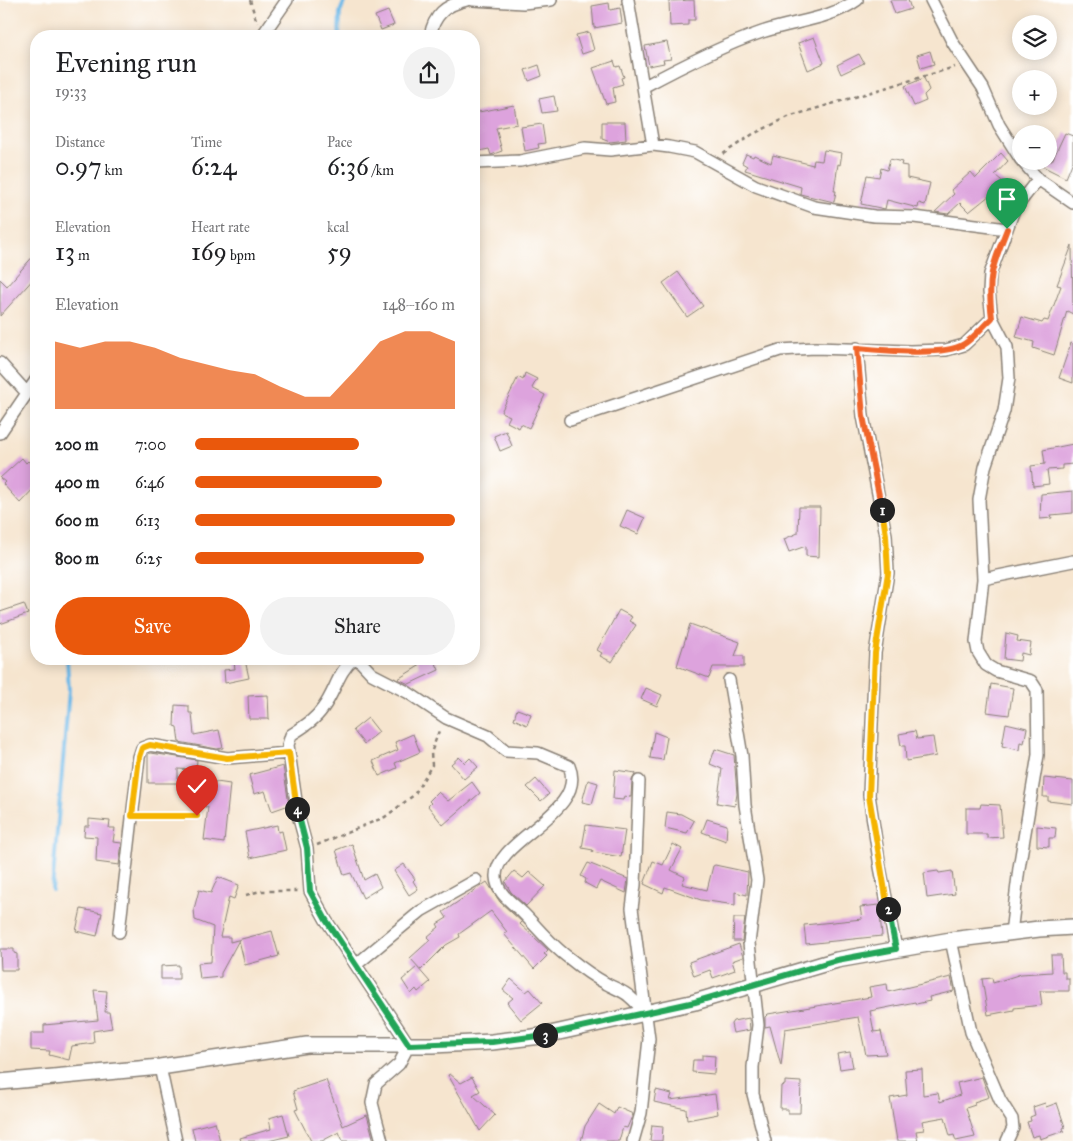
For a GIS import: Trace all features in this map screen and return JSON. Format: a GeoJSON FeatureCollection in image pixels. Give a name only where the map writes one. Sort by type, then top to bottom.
{"type":"FeatureCollection","features":[{"type":"Feature","properties":{"kind":"street"},"geometry":{"type":"LineString","coordinates":[[262,30],[287,0]]}},
{"type":"Feature","properties":{"kind":"street"},"geometry":{"type":"LineString","coordinates":[[431,30],[434,19],[443,10],[452,3],[467,0]]}},
{"type":"Feature","properties":{"kind":"street"},"geometry":{"type":"LineString","coordinates":[[473,0],[523,3],[551,0]]}},
{"type":"Feature","properties":{"kind":"street"},"geometry":{"type":"LineString","coordinates":[[628,0],[653,145]]}},
{"type":"Feature","properties":{"kind":"street"},"geometry":{"type":"LineString","coordinates":[[643,87],[692,61],[735,43],[787,24],[835,13],[857,0]]}},
{"type":"Feature","properties":{"kind":"street"},"geometry":{"type":"LineString","coordinates":[[931,0],[953,43],[968,63],[999,125],[1012,145]]}},
{"type":"Feature","properties":{"kind":"street"},"geometry":{"type":"LineString","coordinates":[[480,163],[520,161],[585,148],[610,150],[653,145],[695,152],[713,160],[756,186],[814,207],[874,216],[914,217],[1007,229]]}},
{"type":"Feature","properties":{"kind":"street"},"geometry":{"type":"LineString","coordinates":[[1030,170],[1038,179],[1073,203]]}},
{"type":"Feature","properties":{"kind":"street"},"geometry":{"type":"LineString","coordinates":[[1011,933],[1019,868],[1038,755],[1038,700],[1037,690],[1031,681],[996,672],[986,665],[978,652],[976,627],[983,579],[979,500],[985,467],[1004,411],[1009,378],[1007,347],[992,318],[989,292],[990,274],[1014,210],[1038,179]]}},
{"type":"Feature","properties":{"kind":"street"},"geometry":{"type":"LineString","coordinates":[[570,420],[780,350],[857,348],[910,351],[946,350],[964,345],[992,318]]}},
{"type":"Feature","properties":{"kind":"street"},"geometry":{"type":"LineString","coordinates":[[857,348],[863,416],[886,535],[888,573],[875,653],[869,796],[896,949]]}},
{"type":"Feature","properties":{"kind":"street"},"geometry":{"type":"LineString","coordinates":[[0,363],[27,393]]}},
{"type":"Feature","properties":{"kind":"street"},"geometry":{"type":"LineString","coordinates":[[0,433],[30,389]]}},
{"type":"Feature","properties":{"kind":"street"},"geometry":{"type":"LineString","coordinates":[[983,579],[1073,561]]}},
{"type":"Feature","properties":{"kind":"street"},"geometry":{"type":"LineString","coordinates":[[346,665],[324,708],[312,721],[290,735],[289,753],[298,814],[307,848],[310,891],[326,920],[409,1045]]}},
{"type":"Feature","properties":{"kind":"street"},"geometry":{"type":"LineString","coordinates":[[364,665],[372,674],[407,692],[446,718],[488,736],[506,751],[538,753],[569,766],[572,774],[570,790],[550,816],[518,844],[499,866],[496,876],[499,887],[504,896],[536,926],[554,947],[604,982],[629,996],[646,1014]]}},
{"type":"Feature","properties":{"kind":"street"},"geometry":{"type":"LineString","coordinates":[[729,680],[742,756],[746,805],[757,880],[749,943],[758,1025],[753,1067],[753,1094],[765,1141]]}},
{"type":"Feature","properties":{"kind":"street"},"geometry":{"type":"LineString","coordinates":[[119,932],[139,757],[142,748],[150,745],[227,758],[289,753]]}},
{"type":"Feature","properties":{"kind":"street"},"geometry":{"type":"LineString","coordinates":[[633,1141],[641,1113],[648,1057],[646,1014],[632,908],[635,884],[639,782]]}},
{"type":"Feature","properties":{"kind":"street"},"geometry":{"type":"LineString","coordinates":[[357,964],[421,911],[476,880]]}},
{"type":"Feature","properties":{"kind":"street"},"geometry":{"type":"LineString","coordinates":[[0,1082],[160,1067],[307,1045],[409,1045],[492,1042],[541,1036],[695,1002],[837,960],[951,940],[1073,927]]}},
{"type":"Feature","properties":{"kind":"street"},"geometry":{"type":"LineString","coordinates":[[951,940],[971,1032],[1000,1100],[1012,1119],[1013,1128],[1007,1141]]}},
{"type":"Feature","properties":{"kind":"street"},"geometry":{"type":"LineString","coordinates":[[382,1141],[372,1103],[376,1084],[399,1064],[409,1045]]}},
{"type":"Feature","properties":{"kind":"street"},"geometry":{"type":"LineString","coordinates":[[160,1067],[176,1141]]}},
{"type":"Feature","properties":{"kind":"path"},"geometry":{"type":"LineString","coordinates":[[250,0],[259,30]]}},
{"type":"Feature","properties":{"kind":"path"},"geometry":{"type":"LineString","coordinates":[[713,160],[753,134],[788,117],[968,63]]}},
{"type":"Feature","properties":{"kind":"path"},"geometry":{"type":"LineString","coordinates":[[307,848],[385,817],[414,795],[432,765],[431,753],[437,734],[446,718]]}},
{"type":"Feature","properties":{"kind":"path"},"geometry":{"type":"LineString","coordinates":[[132,816],[197,816]]}},
{"type":"Feature","properties":{"kind":"path"},"geometry":{"type":"LineString","coordinates":[[246,895],[260,891],[310,891]]}},
{"type":"Feature","properties":{"kind":"building"},"geometry":{"type":"Polygon","coordinates":[[[694,0],[695,20],[688,20],[688,25],[670,26],[669,1],[694,0]]]}},
{"type":"Feature","properties":{"kind":"building"},"geometry":{"type":"Polygon","coordinates":[[[890,0],[908,0],[911,9],[895,14],[890,0]]]}},
{"type":"Feature","properties":{"kind":"building"},"geometry":{"type":"Polygon","coordinates":[[[609,3],[610,10],[620,8],[622,23],[594,28],[592,6],[609,3]]]}},
{"type":"Feature","properties":{"kind":"building"},"geometry":{"type":"Polygon","coordinates":[[[388,11],[394,25],[381,30],[375,16],[388,11]]]}},
{"type":"Feature","properties":{"kind":"building"},"geometry":{"type":"Polygon","coordinates":[[[589,32],[594,50],[582,54],[576,35],[589,32]]]}},
{"type":"Feature","properties":{"kind":"building"},"geometry":{"type":"Polygon","coordinates":[[[814,37],[824,63],[808,70],[798,43],[814,37]]]}},
{"type":"Feature","properties":{"kind":"building"},"geometry":{"type":"Polygon","coordinates":[[[667,42],[671,59],[663,60],[664,63],[649,66],[645,46],[667,42]]]}},
{"type":"Feature","properties":{"kind":"building"},"geometry":{"type":"Polygon","coordinates":[[[930,51],[934,64],[921,68],[917,55],[930,51]]]}},
{"type":"Feature","properties":{"kind":"building"},"geometry":{"type":"Polygon","coordinates":[[[859,54],[864,63],[841,74],[837,65],[859,54]]]}},
{"type":"Feature","properties":{"kind":"building"},"geometry":{"type":"Polygon","coordinates":[[[614,61],[616,67],[620,66],[624,77],[621,78],[623,84],[613,87],[615,102],[606,104],[593,68],[614,61]]]}},
{"type":"Feature","properties":{"kind":"building"},"geometry":{"type":"Polygon","coordinates":[[[539,65],[542,76],[529,81],[525,70],[539,65]]]}},
{"type":"Feature","properties":{"kind":"building"},"geometry":{"type":"Polygon","coordinates":[[[924,78],[929,90],[924,95],[926,101],[914,106],[905,86],[924,78]]]}},
{"type":"Feature","properties":{"kind":"building"},"geometry":{"type":"Polygon","coordinates":[[[554,96],[557,111],[542,113],[539,99],[554,96]]]}},
{"type":"Feature","properties":{"kind":"building"},"geometry":{"type":"Polygon","coordinates":[[[514,105],[517,124],[496,128],[502,151],[491,155],[489,149],[480,151],[480,112],[514,105]]]}},
{"type":"Feature","properties":{"kind":"building"},"geometry":{"type":"Polygon","coordinates":[[[602,122],[625,122],[626,140],[610,142],[602,139],[602,122]]]}},
{"type":"Feature","properties":{"kind":"building"},"geometry":{"type":"Polygon","coordinates":[[[542,124],[545,143],[538,144],[539,148],[525,151],[521,127],[542,124]]]}},
{"type":"Feature","properties":{"kind":"building"},"geometry":{"type":"Polygon","coordinates":[[[1065,133],[1073,136],[1073,161],[1066,178],[1050,170],[1057,170],[1057,150],[1065,133]]]}},
{"type":"Feature","properties":{"kind":"building"},"geometry":{"type":"Polygon","coordinates":[[[824,150],[842,153],[840,165],[838,164],[834,202],[800,194],[801,187],[745,170],[747,166],[742,163],[746,154],[753,157],[754,155],[771,163],[773,155],[813,165],[814,160],[822,161],[824,150]]]}},
{"type":"Feature","properties":{"kind":"building"},"geometry":{"type":"Polygon","coordinates":[[[1001,153],[1008,161],[995,175],[1008,186],[999,195],[995,191],[969,212],[960,203],[948,214],[935,212],[954,194],[951,190],[971,172],[976,178],[1001,153]]]}},
{"type":"Feature","properties":{"kind":"building"},"geometry":{"type":"Polygon","coordinates":[[[890,159],[902,162],[901,165],[907,166],[907,178],[930,183],[925,205],[919,203],[918,208],[887,200],[885,209],[861,204],[867,175],[879,177],[881,168],[887,170],[890,159]]]}},
{"type":"Feature","properties":{"kind":"building"},"geometry":{"type":"Polygon","coordinates":[[[1072,245],[1073,314],[1067,311],[1054,355],[1033,348],[1034,342],[1016,337],[1022,317],[1042,323],[1044,320],[1048,321],[1061,286],[1057,285],[1072,245]]]}},
{"type":"Feature","properties":{"kind":"building"},"geometry":{"type":"Polygon","coordinates":[[[30,260],[30,283],[0,316],[0,279],[7,286],[30,260]]]}},
{"type":"Feature","properties":{"kind":"building"},"geometry":{"type":"Polygon","coordinates":[[[678,272],[703,306],[687,317],[663,283],[678,272]]]}},
{"type":"Feature","properties":{"kind":"building"},"geometry":{"type":"Polygon","coordinates":[[[1071,343],[1073,344],[1073,383],[1059,378],[1071,343]]]}},
{"type":"Feature","properties":{"kind":"building"},"geometry":{"type":"Polygon","coordinates":[[[525,373],[537,379],[532,388],[545,395],[529,428],[521,424],[519,428],[507,422],[510,416],[501,412],[518,377],[523,380],[525,373]]]}},
{"type":"Feature","properties":{"kind":"building"},"geometry":{"type":"Polygon","coordinates":[[[506,431],[512,446],[500,451],[494,436],[506,431]]]}},
{"type":"Feature","properties":{"kind":"building"},"geometry":{"type":"Polygon","coordinates":[[[1073,444],[1073,464],[1062,465],[1062,469],[1047,470],[1049,484],[1033,486],[1031,466],[1045,464],[1043,450],[1073,444]]]}},
{"type":"Feature","properties":{"kind":"building"},"geometry":{"type":"Polygon","coordinates":[[[22,458],[26,463],[28,461],[30,463],[30,492],[20,503],[0,478],[22,458]]]}},
{"type":"Feature","properties":{"kind":"building"},"geometry":{"type":"Polygon","coordinates":[[[1073,491],[1073,513],[1051,515],[1052,518],[1040,519],[1041,494],[1073,491]]]}},
{"type":"Feature","properties":{"kind":"building"},"geometry":{"type":"Polygon","coordinates":[[[799,507],[820,507],[819,557],[806,556],[806,546],[789,552],[784,539],[798,533],[799,507]]]}},
{"type":"Feature","properties":{"kind":"building"},"geometry":{"type":"Polygon","coordinates":[[[627,510],[645,518],[638,534],[620,526],[627,510]]]}},
{"type":"Feature","properties":{"kind":"building"},"geometry":{"type":"Polygon","coordinates":[[[24,604],[28,614],[0,624],[0,612],[24,604]]]}},
{"type":"Feature","properties":{"kind":"building"},"geometry":{"type":"Polygon","coordinates":[[[619,610],[632,617],[629,621],[636,625],[612,662],[600,656],[602,653],[597,650],[619,610]]]}},
{"type":"Feature","properties":{"kind":"building"},"geometry":{"type":"Polygon","coordinates":[[[690,624],[740,642],[735,656],[744,656],[744,667],[713,667],[709,678],[677,666],[690,624]]]}},
{"type":"Feature","properties":{"kind":"building"},"geometry":{"type":"Polygon","coordinates":[[[1006,633],[1018,636],[1017,641],[1031,643],[1029,655],[1021,653],[1020,661],[1004,659],[1006,633]]]}},
{"type":"Feature","properties":{"kind":"building"},"geometry":{"type":"Polygon","coordinates":[[[234,665],[246,665],[249,678],[225,683],[224,670],[235,669],[234,665]]]}},
{"type":"Feature","properties":{"kind":"building"},"geometry":{"type":"Polygon","coordinates":[[[437,665],[439,670],[409,684],[398,679],[419,666],[437,665]]]}},
{"type":"Feature","properties":{"kind":"building"},"geometry":{"type":"Polygon","coordinates":[[[991,684],[1013,688],[1009,715],[987,712],[991,684]]]}},
{"type":"Feature","properties":{"kind":"building"},"geometry":{"type":"Polygon","coordinates":[[[646,688],[662,695],[657,706],[641,699],[646,688]]]}},
{"type":"Feature","properties":{"kind":"building"},"geometry":{"type":"Polygon","coordinates":[[[268,695],[269,719],[249,719],[248,696],[268,695]]]}},
{"type":"Feature","properties":{"kind":"building"},"geometry":{"type":"Polygon","coordinates":[[[175,705],[189,706],[189,713],[192,713],[194,735],[219,730],[223,748],[217,749],[179,742],[177,727],[174,726],[175,705]]]}},
{"type":"Feature","properties":{"kind":"building"},"geometry":{"type":"Polygon","coordinates":[[[517,709],[531,714],[527,725],[514,719],[517,709]]]}},
{"type":"Feature","properties":{"kind":"building"},"geometry":{"type":"Polygon","coordinates":[[[368,718],[379,732],[364,744],[353,730],[368,718]]]}},
{"type":"Feature","properties":{"kind":"building"},"geometry":{"type":"Polygon","coordinates":[[[1006,723],[1027,728],[1024,743],[1020,742],[1019,750],[1002,746],[1006,723]]]}},
{"type":"Feature","properties":{"kind":"building"},"geometry":{"type":"Polygon","coordinates":[[[915,731],[917,739],[933,737],[936,756],[906,761],[905,746],[901,746],[899,734],[915,731]]]}},
{"type":"Feature","properties":{"kind":"building"},"geometry":{"type":"Polygon","coordinates":[[[654,732],[667,737],[663,760],[650,758],[654,732]]]}},
{"type":"Feature","properties":{"kind":"building"},"geometry":{"type":"Polygon","coordinates":[[[413,734],[420,752],[395,763],[397,768],[379,776],[373,761],[398,750],[395,742],[413,734]]]}},
{"type":"Feature","properties":{"kind":"building"},"geometry":{"type":"Polygon","coordinates":[[[715,749],[734,755],[737,794],[735,806],[717,803],[722,769],[710,764],[715,749]]]}},
{"type":"Feature","properties":{"kind":"building"},"geometry":{"type":"Polygon","coordinates":[[[148,754],[197,760],[196,770],[178,769],[178,783],[148,783],[148,754]]]}},
{"type":"Feature","properties":{"kind":"building"},"geometry":{"type":"Polygon","coordinates":[[[459,757],[465,763],[470,758],[478,767],[464,779],[451,764],[459,757]]]}},
{"type":"Feature","properties":{"kind":"building"},"geometry":{"type":"Polygon","coordinates":[[[283,766],[289,805],[272,811],[265,791],[254,794],[249,775],[283,766]]]}},
{"type":"Feature","properties":{"kind":"building"},"geometry":{"type":"Polygon","coordinates":[[[615,770],[636,773],[632,780],[631,797],[624,796],[623,800],[613,799],[615,770]]]}},
{"type":"Feature","properties":{"kind":"building"},"geometry":{"type":"Polygon","coordinates":[[[1044,778],[1073,781],[1073,804],[1048,801],[1048,797],[1043,797],[1044,778]]]}},
{"type":"Feature","properties":{"kind":"building"},"geometry":{"type":"Polygon","coordinates":[[[536,779],[549,794],[541,801],[527,787],[536,779]]]}},
{"type":"Feature","properties":{"kind":"building"},"geometry":{"type":"Polygon","coordinates":[[[203,780],[230,784],[224,843],[204,840],[208,807],[205,807],[205,802],[202,801],[203,780]]]}},
{"type":"Feature","properties":{"kind":"building"},"geometry":{"type":"Polygon","coordinates":[[[588,780],[598,783],[592,804],[582,802],[588,780]]]}},
{"type":"Feature","properties":{"kind":"building"},"geometry":{"type":"Polygon","coordinates":[[[472,782],[480,793],[443,825],[428,806],[431,803],[429,801],[438,792],[448,801],[472,782]]]}},
{"type":"Feature","properties":{"kind":"building"},"geometry":{"type":"Polygon","coordinates":[[[981,804],[1000,805],[1003,837],[987,838],[987,834],[966,834],[966,808],[980,808],[981,804]]]}},
{"type":"Feature","properties":{"kind":"building"},"geometry":{"type":"Polygon","coordinates":[[[667,812],[681,814],[694,821],[687,833],[665,828],[667,812]]]}},
{"type":"Feature","properties":{"kind":"building"},"geometry":{"type":"Polygon","coordinates":[[[89,819],[110,821],[109,828],[115,828],[113,842],[122,843],[119,865],[96,862],[97,837],[84,836],[85,826],[89,826],[89,819]]]}},
{"type":"Feature","properties":{"kind":"building"},"geometry":{"type":"Polygon","coordinates":[[[707,819],[727,825],[726,841],[702,832],[707,819]]]}},
{"type":"Feature","properties":{"kind":"building"},"geometry":{"type":"Polygon","coordinates":[[[277,825],[278,832],[282,831],[286,850],[250,858],[245,832],[277,825]]]}},
{"type":"Feature","properties":{"kind":"building"},"geometry":{"type":"Polygon","coordinates":[[[586,825],[625,830],[621,857],[592,852],[593,850],[582,848],[586,825]]]}},
{"type":"Feature","properties":{"kind":"building"},"geometry":{"type":"Polygon","coordinates":[[[1037,826],[1056,828],[1055,838],[1049,838],[1049,847],[1037,846],[1037,826]]]}},
{"type":"Feature","properties":{"kind":"building"},"geometry":{"type":"Polygon","coordinates":[[[352,844],[364,880],[375,874],[381,887],[363,898],[351,873],[344,875],[336,850],[352,844]]]}},
{"type":"Feature","properties":{"kind":"building"},"geometry":{"type":"Polygon","coordinates":[[[673,844],[682,849],[671,870],[685,877],[682,884],[707,890],[713,866],[715,865],[748,872],[747,895],[735,892],[735,905],[701,900],[665,887],[663,893],[644,884],[653,861],[663,865],[673,844]]]}},
{"type":"Feature","properties":{"kind":"building"},"geometry":{"type":"Polygon","coordinates":[[[588,863],[628,879],[626,893],[600,881],[596,889],[585,883],[586,879],[581,876],[588,863]]]}},
{"type":"Feature","properties":{"kind":"building"},"geometry":{"type":"Polygon","coordinates":[[[404,864],[415,879],[413,881],[418,889],[409,895],[394,871],[404,864]]]}},
{"type":"Feature","properties":{"kind":"building"},"geometry":{"type":"Polygon","coordinates":[[[514,871],[523,878],[529,872],[545,886],[526,906],[511,892],[505,882],[514,871]]]}},
{"type":"Feature","properties":{"kind":"building"},"geometry":{"type":"Polygon","coordinates":[[[938,871],[939,873],[952,871],[955,894],[927,898],[924,873],[938,871]]]}},
{"type":"Feature","properties":{"kind":"building"},"geometry":{"type":"Polygon","coordinates":[[[218,877],[239,885],[234,899],[229,897],[220,937],[230,937],[230,942],[272,931],[279,956],[245,965],[239,940],[221,973],[221,977],[200,979],[198,963],[211,962],[213,927],[195,920],[194,909],[199,890],[211,893],[218,877]]]}},
{"type":"Feature","properties":{"kind":"building"},"geometry":{"type":"Polygon","coordinates":[[[487,882],[500,902],[548,950],[544,954],[547,956],[534,969],[504,934],[507,932],[491,911],[459,934],[460,937],[446,945],[421,970],[410,958],[430,940],[427,937],[439,927],[437,924],[447,918],[443,912],[487,882]]]}},
{"type":"Feature","properties":{"kind":"building"},"geometry":{"type":"Polygon","coordinates":[[[879,905],[882,936],[806,944],[804,925],[862,919],[860,907],[879,905]]]}},
{"type":"Feature","properties":{"kind":"building"},"geometry":{"type":"Polygon","coordinates":[[[81,909],[102,913],[97,936],[76,931],[81,909]]]}},
{"type":"Feature","properties":{"kind":"building"},"geometry":{"type":"Polygon","coordinates":[[[734,918],[745,918],[742,941],[733,941],[734,918]]]}},
{"type":"Feature","properties":{"kind":"building"},"geometry":{"type":"Polygon","coordinates":[[[739,944],[743,957],[732,961],[735,970],[713,978],[710,970],[694,976],[689,962],[739,944]]]}},
{"type":"Feature","properties":{"kind":"building"},"geometry":{"type":"Polygon","coordinates":[[[0,949],[14,949],[14,953],[17,954],[17,970],[1,970],[0,949]]]}},
{"type":"Feature","properties":{"kind":"building"},"geometry":{"type":"Polygon","coordinates":[[[1051,955],[1061,955],[1062,972],[1065,972],[1065,978],[1069,978],[1069,991],[1040,991],[1042,1005],[1014,1008],[1014,1010],[988,1015],[982,979],[992,978],[993,983],[1021,974],[1052,972],[1051,955]]]}},
{"type":"Feature","properties":{"kind":"building"},"geometry":{"type":"Polygon","coordinates":[[[179,965],[179,979],[161,979],[161,966],[179,965]]]}},
{"type":"Feature","properties":{"kind":"building"},"geometry":{"type":"Polygon","coordinates":[[[417,967],[430,982],[418,992],[416,989],[411,994],[402,980],[417,967]]]}},
{"type":"Feature","properties":{"kind":"building"},"geometry":{"type":"Polygon","coordinates":[[[951,977],[954,991],[929,997],[930,1001],[870,1011],[874,1032],[881,1031],[886,1054],[866,1055],[858,1017],[785,1029],[781,1066],[770,1026],[765,1027],[765,1017],[768,1014],[871,997],[869,987],[887,984],[888,992],[951,977]]]}},
{"type":"Feature","properties":{"kind":"building"},"geometry":{"type":"Polygon","coordinates":[[[511,979],[526,992],[530,989],[542,1003],[521,1020],[507,1003],[513,998],[503,990],[511,979]]]}},
{"type":"Feature","properties":{"kind":"building"},"geometry":{"type":"Polygon","coordinates":[[[94,990],[107,991],[105,1012],[109,1012],[112,1028],[93,1031],[94,1043],[72,1046],[69,1060],[49,1055],[50,1051],[31,1050],[31,1033],[44,1033],[44,1025],[98,1020],[94,990]]]}},
{"type":"Feature","properties":{"kind":"building"},"geometry":{"type":"Polygon","coordinates":[[[749,1018],[750,1030],[733,1033],[731,1024],[733,1021],[749,1018]]]}},
{"type":"Feature","properties":{"kind":"building"},"geometry":{"type":"Polygon","coordinates":[[[850,1052],[853,1067],[840,1069],[837,1054],[850,1052]]]}},
{"type":"Feature","properties":{"kind":"building"},"geometry":{"type":"Polygon","coordinates":[[[702,1055],[715,1056],[714,1074],[692,1072],[693,1060],[702,1060],[702,1055]]]}},
{"type":"Feature","properties":{"kind":"building"},"geometry":{"type":"Polygon","coordinates":[[[922,1069],[923,1095],[938,1093],[940,1102],[960,1095],[957,1083],[982,1077],[989,1097],[974,1102],[975,1105],[966,1108],[975,1137],[956,1141],[954,1135],[950,1136],[945,1117],[922,1121],[924,1130],[916,1131],[918,1141],[897,1141],[890,1098],[907,1095],[905,1070],[922,1069]]]}},
{"type":"Feature","properties":{"kind":"building"},"geometry":{"type":"Polygon","coordinates":[[[450,1074],[461,1083],[472,1077],[480,1091],[473,1095],[495,1115],[480,1131],[448,1075],[450,1074]]]}},
{"type":"Feature","properties":{"kind":"building"},"geometry":{"type":"Polygon","coordinates":[[[326,1080],[343,1126],[367,1115],[374,1141],[343,1141],[339,1132],[322,1141],[311,1141],[295,1110],[298,1109],[293,1091],[326,1080]]]}},
{"type":"Feature","properties":{"kind":"building"},"geometry":{"type":"Polygon","coordinates":[[[785,1081],[801,1082],[800,1113],[788,1113],[788,1109],[780,1109],[781,1086],[785,1085],[785,1081]]]}},
{"type":"Feature","properties":{"kind":"building"},"geometry":{"type":"Polygon","coordinates":[[[656,1090],[672,1094],[670,1100],[715,1094],[718,1114],[687,1120],[686,1109],[654,1102],[656,1090]]]}},
{"type":"Feature","properties":{"kind":"building"},"geometry":{"type":"Polygon","coordinates":[[[1045,1103],[1046,1107],[1057,1103],[1065,1127],[1063,1128],[1064,1131],[1040,1139],[1039,1135],[1032,1137],[1027,1122],[1031,1121],[1030,1117],[1035,1115],[1033,1107],[1045,1103]]]}},
{"type":"Feature","properties":{"kind":"building"},"geometry":{"type":"Polygon","coordinates":[[[599,1104],[614,1114],[617,1107],[633,1114],[627,1128],[623,1127],[619,1141],[581,1141],[585,1126],[599,1104]]]}},
{"type":"Feature","properties":{"kind":"building"},"geometry":{"type":"Polygon","coordinates":[[[283,1114],[289,1136],[268,1141],[241,1141],[240,1138],[271,1129],[269,1118],[283,1114]]]}},
{"type":"Feature","properties":{"kind":"building"},"geometry":{"type":"Polygon","coordinates":[[[215,1122],[220,1141],[195,1141],[192,1128],[215,1122]]]}},
{"type":"Feature","properties":{"kind":"building"},"geometry":{"type":"Polygon","coordinates":[[[652,1125],[663,1126],[662,1141],[650,1141],[652,1125]]]}},
{"type":"Feature","properties":{"kind":"waterway"},"geometry":{"type":"LineString","coordinates":[[339,30],[340,12],[345,0]]}},
{"type":"Feature","properties":{"kind":"waterway"},"geometry":{"type":"LineString","coordinates":[[52,890],[69,690],[67,665]]}},
{"type":"Feature","properties":{"kind":"route"},"geometry":{"type":"LineString","coordinates":[[197,816],[132,816],[139,757],[142,748],[150,745],[227,758],[289,753],[298,814],[307,848],[310,891],[326,920],[409,1045],[492,1042],[541,1036],[695,1002],[837,960],[896,949],[869,796],[875,653],[888,573],[886,535],[863,416],[857,348],[910,351],[946,350],[964,345],[992,318],[989,292],[990,274],[1007,229]]}}]}
